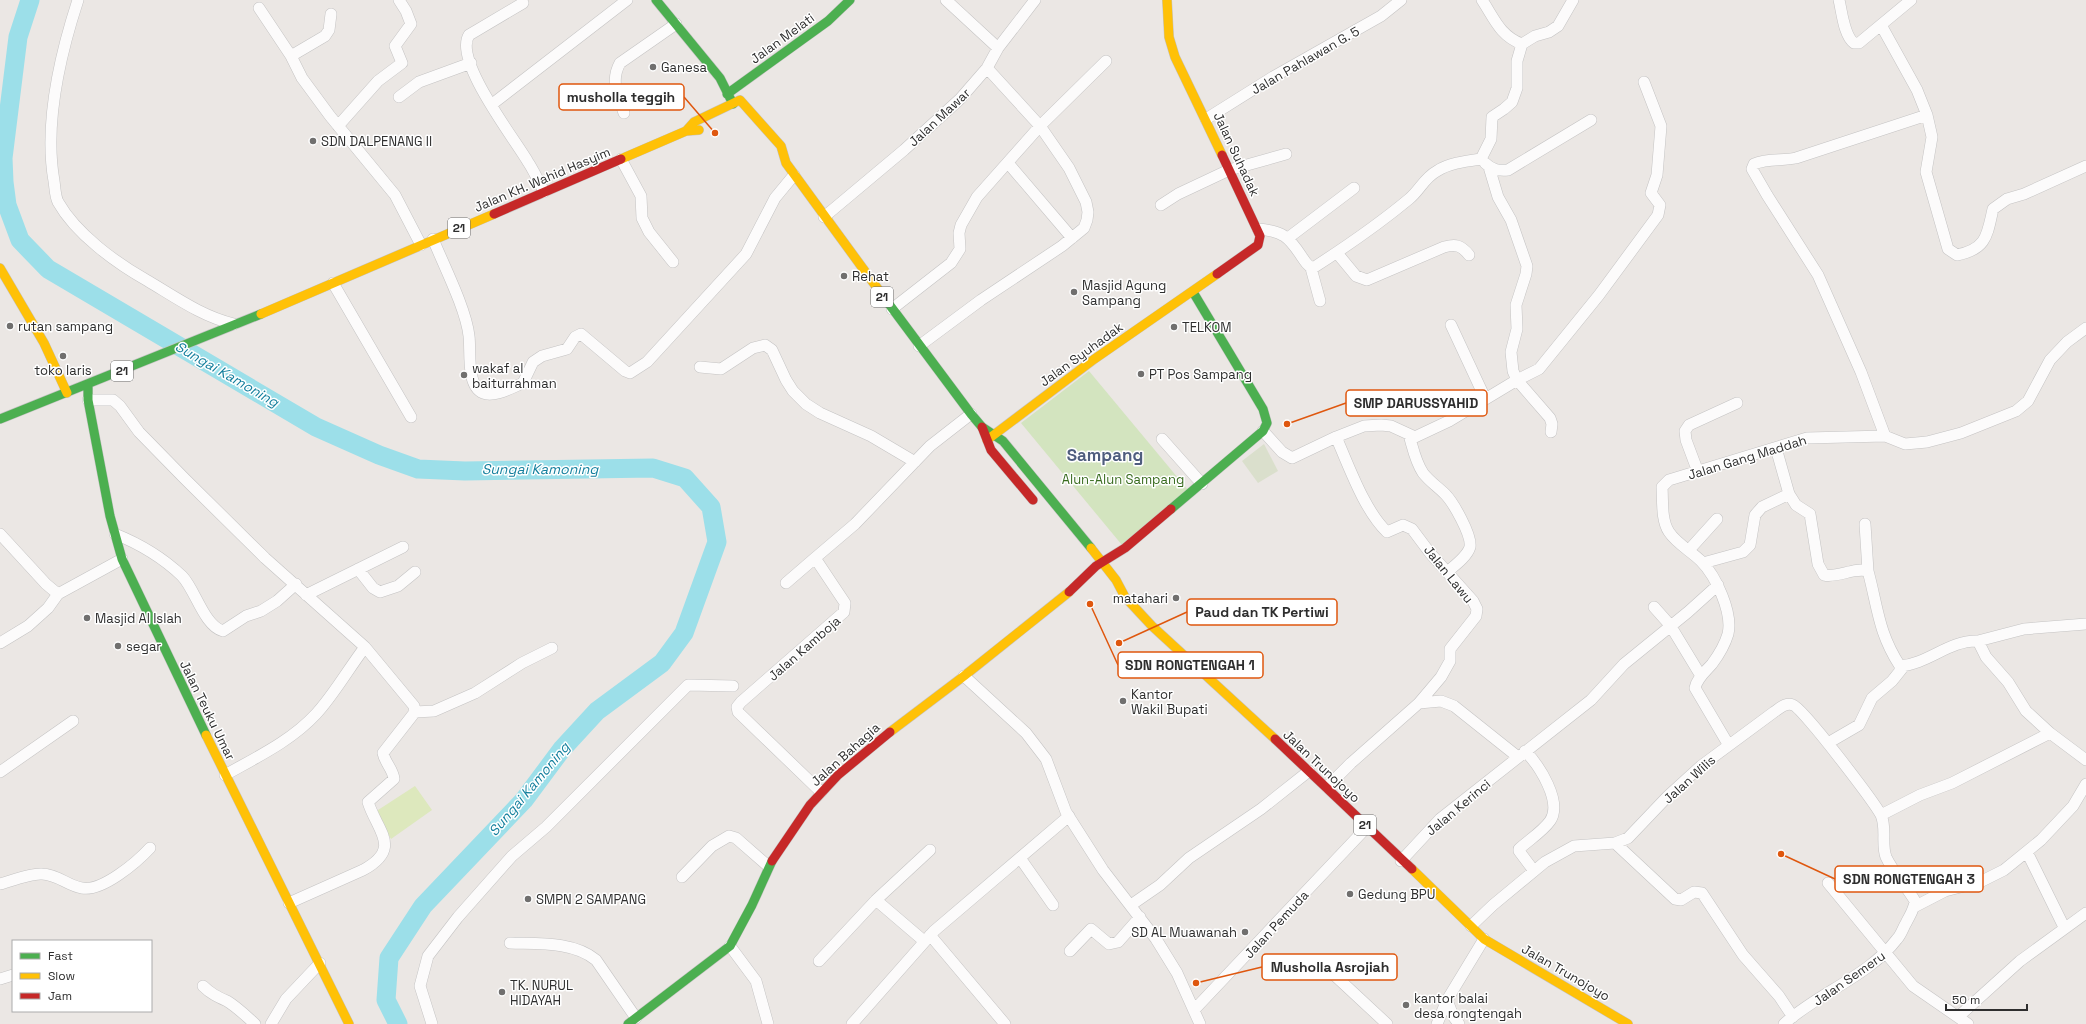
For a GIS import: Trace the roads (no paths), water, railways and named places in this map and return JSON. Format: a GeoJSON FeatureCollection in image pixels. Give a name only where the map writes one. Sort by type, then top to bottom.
{"type":"FeatureCollection","features":[{"type":"Feature","properties":{"kind":"main road"},"geometry":{"type":"LineString","coordinates":[[656,0],[730,92],[739,105],[746,122]]}},
{"type":"Feature","properties":{"kind":"main road","name":"Jalan Melati"},"geometry":{"type":"LineString","coordinates":[[730,92],[828,21],[850,0]]}},
{"type":"Feature","properties":{"kind":"main road","name":"Jalan Suhadak"},"geometry":{"type":"LineString","coordinates":[[1167,0],[1170,37],[1174,56],[1206,119],[1228,170],[1258,229]]}},
{"type":"Feature","properties":{"kind":"main road","name":"Jalan KH. Wahid Hasyim"},"geometry":{"type":"LineString","coordinates":[[234,325],[686,131],[697,131],[739,105]]}},
{"type":"Feature","properties":{"kind":"main road","name":"Jalan KH. Wahid Hasyim"},"geometry":{"type":"LineString","coordinates":[[686,131],[694,122],[718,111],[739,105]]}},
{"type":"Feature","properties":{"kind":"main road","name":"21"},"geometry":{"type":"LineString","coordinates":[[739,105],[781,146],[786,164]]}},
{"type":"Feature","properties":{"kind":"main road","name":"21"},"geometry":{"type":"LineString","coordinates":[[771,152],[786,164],[919,346],[971,414],[991,437],[1003,441],[1101,562],[1103,573]]}},
{"type":"Feature","properties":{"kind":"main road"},"geometry":{"type":"LineString","coordinates":[[1072,590],[1089,567],[1125,548],[1263,431],[1267,423],[1262,409],[1193,292],[1258,245],[1260,236],[1258,229]]}},
{"type":"Feature","properties":{"kind":"main road"},"geometry":{"type":"LineString","coordinates":[[0,268],[44,343],[67,393]]}},
{"type":"Feature","properties":{"kind":"main road","name":"Jalan Syuhadak"},"geometry":{"type":"LineString","coordinates":[[991,437],[1093,360],[1193,292]]}},
{"type":"Feature","properties":{"kind":"main road","name":"21"},"geometry":{"type":"LineString","coordinates":[[0,419],[67,393],[88,393],[156,356],[234,325]]}},
{"type":"Feature","properties":{"kind":"main road","name":"Jalan Teuku Umar"},"geometry":{"type":"LineString","coordinates":[[88,393],[115,534],[122,559],[225,775],[349,1024]]}},
{"type":"Feature","properties":{"kind":"main road","name":"21"},"geometry":{"type":"LineString","coordinates":[[991,437],[991,450],[1038,506]]}},
{"type":"Feature","properties":{"kind":"main road"},"geometry":{"type":"LineString","coordinates":[[1072,590],[1091,583],[1119,559],[1125,548]]}},
{"type":"Feature","properties":{"kind":"main road","name":"21"},"geometry":{"type":"LineString","coordinates":[[1089,567],[1116,580],[1125,597]]}},
{"type":"Feature","properties":{"kind":"main road","name":"21"},"geometry":{"type":"LineString","coordinates":[[1109,587],[1125,597]]}},
{"type":"Feature","properties":{"kind":"main road","name":"Jalan Bahagia"},"geometry":{"type":"LineString","coordinates":[[632,1021],[730,946],[752,905],[768,866],[794,826],[821,792],[873,744],[964,676],[1072,590]]}},
{"type":"Feature","properties":{"kind":"main road","name":"Jalan Trunojoyo"},"geometry":{"type":"LineString","coordinates":[[1125,597],[1152,626],[1327,787],[1401,860],[1484,938],[1628,1024]]}},
{"type":"Feature","properties":{"kind":"street"},"geometry":{"type":"LineString","coordinates":[[78,0],[70,25],[51,115],[51,163],[58,200],[72,222],[123,267],[191,306],[234,325]]}},
{"type":"Feature","properties":{"kind":"street"},"geometry":{"type":"LineString","coordinates":[[338,126],[378,81],[402,63],[395,46],[411,24],[399,0]]}},
{"type":"Feature","properties":{"kind":"street"},"geometry":{"type":"LineString","coordinates":[[491,105],[627,0]]}},
{"type":"Feature","properties":{"kind":"street"},"geometry":{"type":"LineString","coordinates":[[946,0],[998,48]]}},
{"type":"Feature","properties":{"kind":"street","name":"Jalan Mawar"},"geometry":{"type":"LineString","coordinates":[[824,217],[904,150],[960,99],[987,68],[998,48],[1035,0]]}},
{"type":"Feature","properties":{"kind":"street","name":"Jalan Pahlawan G. 5"},"geometry":{"type":"LineString","coordinates":[[1206,119],[1273,77],[1381,16],[1401,0]]}},
{"type":"Feature","properties":{"kind":"street"},"geometry":{"type":"LineString","coordinates":[[1482,0],[1504,34],[1513,41],[1522,44]]}},
{"type":"Feature","properties":{"kind":"street"},"geometry":{"type":"LineString","coordinates":[[1481,159],[1491,139],[1492,117],[1512,102],[1517,88],[1518,61],[1522,44],[1535,36],[1549,32],[1558,26],[1574,0]]}},
{"type":"Feature","properties":{"kind":"street"},"geometry":{"type":"LineString","coordinates":[[1839,0],[1850,41],[1854,44],[1859,43],[1912,0]]}},
{"type":"Feature","properties":{"kind":"street"},"geometry":{"type":"LineString","coordinates":[[523,3],[469,35],[465,47],[481,90],[528,161],[544,192]]}},
{"type":"Feature","properties":{"kind":"street"},"geometry":{"type":"LineString","coordinates":[[259,8],[291,56],[302,78],[338,126],[396,195],[421,245]]}},
{"type":"Feature","properties":{"kind":"street"},"geometry":{"type":"LineString","coordinates":[[291,56],[325,36],[329,30],[331,14]]}},
{"type":"Feature","properties":{"kind":"street"},"geometry":{"type":"LineString","coordinates":[[624,113],[614,83],[615,71],[620,63],[676,24]]}},
{"type":"Feature","properties":{"kind":"street"},"geometry":{"type":"LineString","coordinates":[[1881,25],[1917,90],[1927,115],[1932,137],[1926,172],[1948,248],[1957,255],[1968,252],[1981,245],[1987,236],[1993,209],[2007,199],[2024,194],[2086,166]]}},
{"type":"Feature","properties":{"kind":"street"},"geometry":{"type":"LineString","coordinates":[[892,309],[942,271],[955,258],[960,249],[959,233],[977,197],[1040,126],[1106,61]]}},
{"type":"Feature","properties":{"kind":"street"},"geometry":{"type":"LineString","coordinates":[[399,97],[418,82],[432,75],[471,63]]}},
{"type":"Feature","properties":{"kind":"street"},"geometry":{"type":"LineString","coordinates":[[919,346],[1072,238],[1084,228],[1087,220],[1088,212],[1086,202],[1069,168],[1040,126],[987,68]]}},
{"type":"Feature","properties":{"kind":"street"},"geometry":{"type":"LineString","coordinates":[[1263,431],[1282,452],[1292,458],[1336,437],[1364,426],[1391,426],[1415,437],[1427,433],[1449,421],[1485,398],[1539,369],[1599,295],[1658,215],[1660,205],[1651,193],[1657,175],[1661,126],[1644,82]]}},
{"type":"Feature","properties":{"kind":"street"},"geometry":{"type":"LineString","coordinates":[[1885,436],[1861,372],[1818,275],[1752,169],[1754,164],[1760,161],[1796,158],[1927,115]]}},
{"type":"Feature","properties":{"kind":"street"},"geometry":{"type":"LineString","coordinates":[[1481,159],[1489,167],[1500,171],[1508,170],[1591,120]]}},
{"type":"Feature","properties":{"kind":"street"},"geometry":{"type":"LineString","coordinates":[[1161,205],[1178,194],[1228,170],[1286,154]]}},
{"type":"Feature","properties":{"kind":"street"},"geometry":{"type":"LineString","coordinates":[[621,159],[641,196],[642,218],[649,232],[673,262]]}},
{"type":"Feature","properties":{"kind":"street"},"geometry":{"type":"LineString","coordinates":[[1311,268],[1367,233],[1406,202],[1423,181],[1438,170],[1457,163],[1481,159]]}},
{"type":"Feature","properties":{"kind":"street"},"geometry":{"type":"LineString","coordinates":[[1008,163],[1072,238]]}},
{"type":"Feature","properties":{"kind":"street"},"geometry":{"type":"LineString","coordinates":[[1489,167],[1498,197],[1511,220],[1527,266],[1526,274],[1516,305],[1517,329],[1511,352],[1513,370],[1517,380],[1550,418],[1552,424],[1551,432]]}},
{"type":"Feature","properties":{"kind":"street"},"geometry":{"type":"LineString","coordinates":[[433,239],[466,320],[469,336],[472,378],[476,389],[484,394],[493,394],[523,383],[533,362],[542,356],[567,349],[575,337],[581,334],[630,374],[647,362],[746,254],[775,198],[794,175]]}},
{"type":"Feature","properties":{"kind":"street"},"geometry":{"type":"LineString","coordinates":[[1288,238],[1354,188]]}},
{"type":"Feature","properties":{"kind":"street"},"geometry":{"type":"LineString","coordinates":[[1258,229],[1283,233],[1288,238],[1311,268],[1320,301]]}},
{"type":"Feature","properties":{"kind":"street"},"geometry":{"type":"LineString","coordinates":[[1336,253],[1356,276],[1367,280],[1444,247],[1456,244],[1462,247],[1469,255]]}},
{"type":"Feature","properties":{"kind":"street"},"geometry":{"type":"LineString","coordinates":[[333,282],[411,416]]}},
{"type":"Feature","properties":{"kind":"street"},"geometry":{"type":"LineString","coordinates":[[1451,325],[1485,398]]}},
{"type":"Feature","properties":{"kind":"street","name":"Jalan Gang Maddah"},"geometry":{"type":"LineString","coordinates":[[1728,744],[1695,688],[1696,681],[1713,662],[1728,634],[1729,615],[1718,585],[1703,563],[1669,532],[1665,522],[1662,487],[1669,480],[1807,438],[1885,436],[1904,444],[1927,442],[1961,433],[2016,411],[2028,401],[2050,360],[2067,342],[2086,328]]}},
{"type":"Feature","properties":{"kind":"street"},"geometry":{"type":"LineString","coordinates":[[700,367],[721,369],[753,348],[764,345],[772,350],[786,380],[793,391],[806,404],[820,413],[871,436],[915,462]]}},
{"type":"Feature","properties":{"kind":"street"},"geometry":{"type":"LineString","coordinates":[[88,393],[113,400],[120,406],[139,432],[185,479],[265,558],[296,584],[365,648],[411,701],[415,712]]}},
{"type":"Feature","properties":{"kind":"street"},"geometry":{"type":"LineString","coordinates":[[1698,472],[1684,431],[1690,425],[1737,403]]}},
{"type":"Feature","properties":{"kind":"street"},"geometry":{"type":"LineString","coordinates":[[786,583],[855,524],[930,446],[971,414]]}},
{"type":"Feature","properties":{"kind":"street"},"geometry":{"type":"LineString","coordinates":[[1409,435],[1416,462],[1424,474],[1446,494],[1465,527],[1469,539],[1470,546],[1466,553],[1447,572]]}},
{"type":"Feature","properties":{"kind":"street","name":"Jalan Lawu"},"geometry":{"type":"LineString","coordinates":[[1327,787],[1351,763],[1418,703],[1441,677],[1450,661],[1450,648],[1476,616],[1477,609],[1473,601],[1408,526],[1403,525],[1387,532],[1379,525],[1352,474],[1336,437]]}},
{"type":"Feature","properties":{"kind":"street"},"geometry":{"type":"LineString","coordinates":[[1162,439],[1202,484]]}},
{"type":"Feature","properties":{"kind":"street"},"geometry":{"type":"LineString","coordinates":[[1776,448],[1789,494],[1796,505],[1810,514],[1818,564],[1824,575],[1834,577],[1845,572],[1862,570],[1868,571]]}},
{"type":"Feature","properties":{"kind":"street"},"geometry":{"type":"LineString","coordinates":[[1703,563],[1743,552],[1750,545],[1755,515],[1762,507],[1789,494]]}},
{"type":"Feature","properties":{"kind":"street"},"geometry":{"type":"LineString","coordinates":[[1689,550],[1717,519]]}},
{"type":"Feature","properties":{"kind":"street"},"geometry":{"type":"LineString","coordinates":[[1865,524],[1868,571],[1883,634],[1888,648],[1900,666],[1904,666]]}},
{"type":"Feature","properties":{"kind":"street"},"geometry":{"type":"LineString","coordinates":[[0,534],[46,584],[58,594]]}},
{"type":"Feature","properties":{"kind":"street"},"geometry":{"type":"LineString","coordinates":[[115,534],[160,556],[184,577],[209,620],[219,630],[223,631],[246,616],[261,611],[277,601],[296,584]]}},
{"type":"Feature","properties":{"kind":"street"},"geometry":{"type":"LineString","coordinates":[[306,594],[404,547]]}},
{"type":"Feature","properties":{"kind":"street","name":"Jalan Kamboja"},"geometry":{"type":"LineString","coordinates":[[815,558],[845,603],[844,612],[741,702],[737,710],[821,792]]}},
{"type":"Feature","properties":{"kind":"street"},"geometry":{"type":"LineString","coordinates":[[0,643],[28,626],[48,608],[58,594],[122,559]]}},
{"type":"Feature","properties":{"kind":"street"},"geometry":{"type":"LineString","coordinates":[[358,569],[374,588],[380,592],[398,586],[415,572]]}},
{"type":"Feature","properties":{"kind":"street","name":"Jalan Kerinci"},"geometry":{"type":"LineString","coordinates":[[1401,860],[1440,820],[1521,754],[1536,746],[1547,734],[1591,700],[1624,664],[1670,625],[1688,612],[1718,585]]}},
{"type":"Feature","properties":{"kind":"street"},"geometry":{"type":"LineString","coordinates":[[1654,607],[1670,625],[1701,676]]}},
{"type":"Feature","properties":{"kind":"street"},"geometry":{"type":"LineString","coordinates":[[1828,743],[1859,725],[1872,698],[1892,681],[1904,666],[1954,645],[1968,641],[1978,641],[2024,629],[2086,624]]}},
{"type":"Feature","properties":{"kind":"street"},"geometry":{"type":"LineString","coordinates":[[1978,641],[1986,657],[2008,682],[2026,711],[2050,733],[2086,760]]}},
{"type":"Feature","properties":{"kind":"street"},"geometry":{"type":"LineString","coordinates":[[225,775],[261,755],[300,730],[317,713],[365,648]]}},
{"type":"Feature","properties":{"kind":"street"},"geometry":{"type":"LineString","coordinates":[[289,903],[363,870],[379,858],[385,848],[386,838],[374,818],[368,802],[394,779],[393,774],[384,761],[383,753],[415,712],[434,711],[468,697],[522,663],[552,648]]}},
{"type":"Feature","properties":{"kind":"street"},"geometry":{"type":"LineString","coordinates":[[964,676],[1026,733],[1046,759],[1068,814],[1103,870],[1140,917],[1177,973],[1200,1024]]}},
{"type":"Feature","properties":{"kind":"street"},"geometry":{"type":"LineString","coordinates":[[432,1024],[420,986],[428,956],[458,917],[512,856],[546,827],[688,685],[733,686]]}},
{"type":"Feature","properties":{"kind":"street"},"geometry":{"type":"LineString","coordinates":[[1418,703],[1441,701],[1454,706],[1536,765],[1549,788],[1554,803],[1554,812],[1550,822],[1519,848],[1519,851],[1534,871]]}},
{"type":"Feature","properties":{"kind":"street","name":"Jalan Wilis"},"geometry":{"type":"LineString","coordinates":[[1471,926],[1545,862],[1574,846],[1615,843],[1628,838],[1686,779],[1728,744],[1786,704],[1793,705],[1800,709],[1828,743],[1881,816]]}},
{"type":"Feature","properties":{"kind":"street"},"geometry":{"type":"LineString","coordinates":[[0,772],[73,721]]}},
{"type":"Feature","properties":{"kind":"street"},"geometry":{"type":"LineString","coordinates":[[1914,907],[1915,901],[1886,857],[1883,845],[1881,816],[1920,796],[1952,784],[2050,733]]}},
{"type":"Feature","properties":{"kind":"street"},"geometry":{"type":"LineString","coordinates":[[1131,905],[1160,885],[1189,858],[1261,809],[1309,771]]}},
{"type":"Feature","properties":{"kind":"street"},"geometry":{"type":"LineString","coordinates":[[1914,907],[1945,891],[1980,882],[2004,870],[2041,840],[2074,806],[2086,784]]}},
{"type":"Feature","properties":{"kind":"street"},"geometry":{"type":"LineString","coordinates":[[852,1024],[927,938],[1020,858],[1068,814]]}},
{"type":"Feature","properties":{"kind":"street","name":"Jalan Pemuda"},"geometry":{"type":"LineString","coordinates":[[1194,1010],[1367,827]]}},
{"type":"Feature","properties":{"kind":"street"},"geometry":{"type":"LineString","coordinates":[[682,878],[712,846],[729,836],[736,838],[768,866]]}},
{"type":"Feature","properties":{"kind":"street"},"geometry":{"type":"LineString","coordinates":[[1615,843],[1675,899],[1681,900],[1694,892],[1702,893],[1743,955],[1779,996],[1793,1017]]}},
{"type":"Feature","properties":{"kind":"street"},"geometry":{"type":"LineString","coordinates":[[0,884],[41,874],[57,877],[83,889],[105,883],[120,874],[150,848]]}},
{"type":"Feature","properties":{"kind":"street"},"geometry":{"type":"LineString","coordinates":[[819,961],[876,900],[930,850]]}},
{"type":"Feature","properties":{"kind":"street"},"geometry":{"type":"LineString","coordinates":[[2027,852],[2064,927]]}},
{"type":"Feature","properties":{"kind":"street"},"geometry":{"type":"LineString","coordinates":[[1020,858],[1053,905]]}},
{"type":"Feature","properties":{"kind":"street"},"geometry":{"type":"LineString","coordinates":[[1828,883],[1913,986],[1968,1024]]}},
{"type":"Feature","properties":{"kind":"street"},"geometry":{"type":"LineString","coordinates":[[876,900],[927,938],[1005,1024]]}},
{"type":"Feature","properties":{"kind":"street","name":"Jalan Semeru"},"geometry":{"type":"LineString","coordinates":[[1784,1024],[1868,968],[1886,953],[1899,938],[1914,907]]}},
{"type":"Feature","properties":{"kind":"street"},"geometry":{"type":"LineString","coordinates":[[1958,1017],[2020,961],[2064,927],[2086,913]]}},
{"type":"Feature","properties":{"kind":"street"},"geometry":{"type":"LineString","coordinates":[[1070,951],[1091,929],[1109,944],[1116,943],[1140,917]]}},
{"type":"Feature","properties":{"kind":"street"},"geometry":{"type":"LineString","coordinates":[[1437,1024],[1447,1000],[1484,938]]}},
{"type":"Feature","properties":{"kind":"street"},"geometry":{"type":"LineString","coordinates":[[510,944],[562,946],[591,956],[596,960],[632,1021]]}},
{"type":"Feature","properties":{"kind":"street"},"geometry":{"type":"LineString","coordinates":[[730,946],[756,981],[768,1024]]}},
{"type":"Feature","properties":{"kind":"street"},"geometry":{"type":"LineString","coordinates":[[270,1024],[286,999],[320,964]]}},
{"type":"Feature","properties":{"kind":"street"},"geometry":{"type":"LineString","coordinates":[[1330,971],[1387,1024]]}},
{"type":"Feature","properties":{"kind":"street"},"geometry":{"type":"LineString","coordinates":[[0,979],[12,976]]}},
{"type":"Feature","properties":{"kind":"street"},"geometry":{"type":"LineString","coordinates":[[203,986],[218,998],[236,1008],[255,1024]]}},
{"type":"Feature","properties":{"kind":"street"},"geometry":{"type":"LineString","coordinates":[[1447,1000],[1453,1016],[1459,1024]]}},
{"type":"Feature","properties":{"kind":"waterway","name":"Sungai Kamoning"},"geometry":{"type":"LineString","coordinates":[[30,0],[18,37],[3,158],[4,182],[7,205],[20,240],[48,269],[316,427],[379,455],[418,469],[465,471],[653,468],[685,478],[711,507],[717,542],[684,633],[662,663],[597,711],[562,749],[524,800],[423,906],[389,958],[386,1000],[398,1024]]}},
{"type":"Feature","properties":{"kind":"place","name":"Ganesa"},"geometry":{"type":"Point","coordinates":[653,67]}},
{"type":"Feature","properties":{"kind":"place","name":"musholla teggih"},"geometry":{"type":"Point","coordinates":[715,133]}},
{"type":"Feature","properties":{"kind":"place","name":"SDN DALPENANG II"},"geometry":{"type":"Point","coordinates":[313,141]}},
{"type":"Feature","properties":{"kind":"place","name":"Rehat"},"geometry":{"type":"Point","coordinates":[844,276]}},
{"type":"Feature","properties":{"kind":"place","name":"Masjid Agung Sampang"},"geometry":{"type":"Point","coordinates":[1074,292]}},
{"type":"Feature","properties":{"kind":"place","name":"rutan sampang"},"geometry":{"type":"Point","coordinates":[10,326]}},
{"type":"Feature","properties":{"kind":"place","name":"TELKOM"},"geometry":{"type":"Point","coordinates":[1174,327]}},
{"type":"Feature","properties":{"kind":"place","name":"toko laris"},"geometry":{"type":"Point","coordinates":[63,356]}},
{"type":"Feature","properties":{"kind":"place","name":"PT Pos Sampang"},"geometry":{"type":"Point","coordinates":[1141,374]}},
{"type":"Feature","properties":{"kind":"place","name":"wakaf al baiturrahman"},"geometry":{"type":"Point","coordinates":[464,375]}},
{"type":"Feature","properties":{"kind":"place","name":"SMP DARUSSYAHID"},"geometry":{"type":"Point","coordinates":[1287,424]}},
{"type":"Feature","properties":{"kind":"place","name":"matahari"},"geometry":{"type":"Point","coordinates":[1176,598]}},
{"type":"Feature","properties":{"kind":"place","name":"SDN RONGTENGAH 1"},"geometry":{"type":"Point","coordinates":[1090,604]}},
{"type":"Feature","properties":{"kind":"place","name":"Masjid Al Islah"},"geometry":{"type":"Point","coordinates":[87,618]}},
{"type":"Feature","properties":{"kind":"place","name":"Paud dan TK Pertiwi"},"geometry":{"type":"Point","coordinates":[1119,643]}},
{"type":"Feature","properties":{"kind":"place","name":"segar"},"geometry":{"type":"Point","coordinates":[118,646]}},
{"type":"Feature","properties":{"kind":"place","name":"Kantor Wakil Bupati"},"geometry":{"type":"Point","coordinates":[1123,701]}},
{"type":"Feature","properties":{"kind":"place","name":"SDN RONGTENGAH 3"},"geometry":{"type":"Point","coordinates":[1781,854]}},
{"type":"Feature","properties":{"kind":"place","name":"Gedung BPU"},"geometry":{"type":"Point","coordinates":[1350,894]}},
{"type":"Feature","properties":{"kind":"place","name":"SMPN 2 SAMPANG"},"geometry":{"type":"Point","coordinates":[528,899]}},
{"type":"Feature","properties":{"kind":"place","name":"SD AL Muawanah"},"geometry":{"type":"Point","coordinates":[1245,932]}},
{"type":"Feature","properties":{"kind":"place","name":"Musholla Asrojiah"},"geometry":{"type":"Point","coordinates":[1196,983]}},
{"type":"Feature","properties":{"kind":"place","name":"TK. NURUL HIDAYAH"},"geometry":{"type":"Point","coordinates":[502,992]}},
{"type":"Feature","properties":{"kind":"place","name":"kantor balai desa rongtengah"},"geometry":{"type":"Point","coordinates":[1406,1005]}},
{"type":"Feature","properties":{"kind":"district","name":"Sampang"},"geometry":{"type":"Point","coordinates":[1105,455]}},
{"type":"Feature","properties":{"kind":"park label","name":"Alun-Alun Sampang"},"geometry":{"type":"Point","coordinates":[1123,479]}}]}
